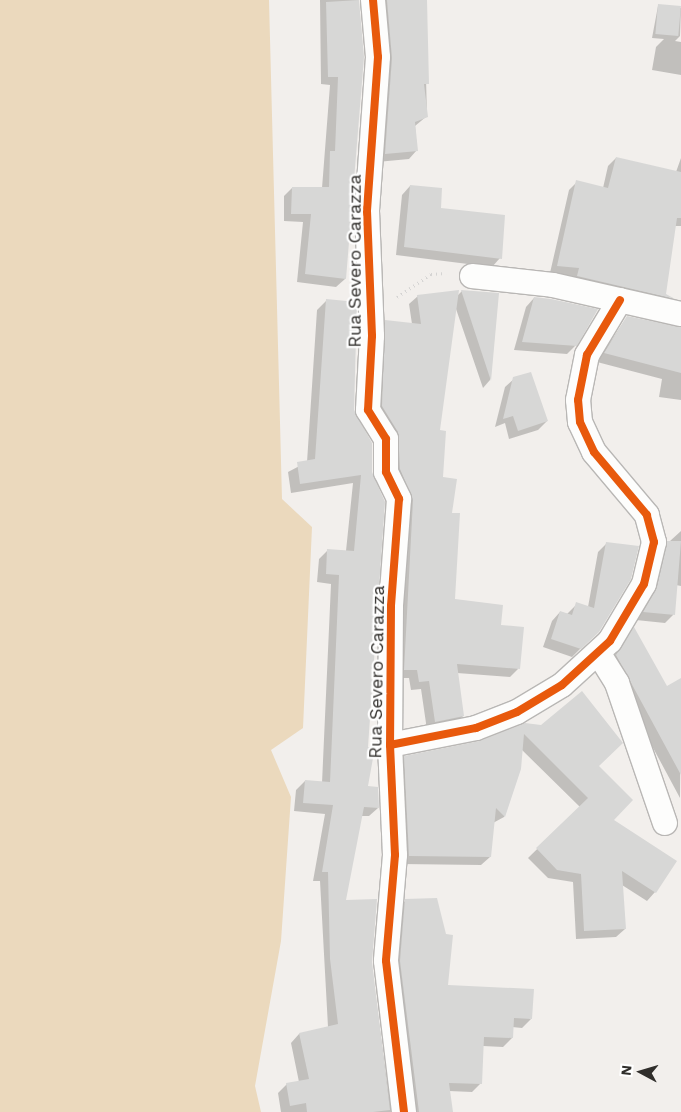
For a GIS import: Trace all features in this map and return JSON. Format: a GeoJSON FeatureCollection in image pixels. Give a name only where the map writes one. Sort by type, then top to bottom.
{"type":"FeatureCollection","features":[{"type":"Feature","properties":{"kind":"street","name":"Rua Severo Carazza"},"geometry":{"type":"LineString","coordinates":[[373,0],[378,57],[366,256],[371,312],[368,410],[386,439],[386,472],[399,499],[391,606],[390,744],[395,855],[386,974],[404,1112]]}},
{"type":"Feature","properties":{"kind":"street"},"geometry":{"type":"LineString","coordinates":[[472,276],[553,285],[681,314]]}},
{"type":"Feature","properties":{"kind":"street"},"geometry":{"type":"LineString","coordinates":[[390,744],[446,736],[498,720],[562,685],[599,654],[644,584],[654,542],[647,515],[594,452],[580,422],[582,368],[620,300]]}},
{"type":"Feature","properties":{"kind":"street"},"geometry":{"type":"LineString","coordinates":[[599,654],[617,683],[665,823]]}},
{"type":"Feature","properties":{"kind":"path"},"geometry":{"type":"LineString","coordinates":[[371,312],[431,274],[472,276]]}},
{"type":"Feature","properties":{"kind":"shaded area"},"geometry":{"type":"Polygon","coordinates":[[[0,0],[269,0],[282,499],[312,527],[303,728],[271,750],[291,797],[281,941],[255,1086],[261,1112],[0,1112],[0,0]]]}},
{"type":"Feature","properties":{"kind":"building"},"geometry":{"type":"Polygon","coordinates":[[[359,0],[364,57],[346,279],[305,274],[311,214],[291,214],[292,187],[329,187],[330,151],[335,151],[338,77],[328,77],[326,2],[359,0]]]}},
{"type":"Feature","properties":{"kind":"building"},"geometry":{"type":"Polygon","coordinates":[[[387,0],[427,0],[429,84],[424,84],[428,117],[415,122],[418,151],[385,154],[392,58],[387,0]]]}},
{"type":"Feature","properties":{"kind":"building"},"geometry":{"type":"Polygon","coordinates":[[[658,4],[681,6],[678,36],[655,34],[658,4]]]}},
{"type":"Feature","properties":{"kind":"building"},"geometry":{"type":"Polygon","coordinates":[[[616,157],[681,172],[681,218],[677,218],[666,294],[675,299],[577,276],[579,268],[557,266],[576,180],[608,188],[616,157]]]}},
{"type":"Feature","properties":{"kind":"building"},"geometry":{"type":"Polygon","coordinates":[[[410,185],[442,188],[441,208],[505,215],[502,259],[404,247],[410,185]]]}},
{"type":"Feature","properties":{"kind":"building"},"geometry":{"type":"Polygon","coordinates":[[[459,290],[440,430],[446,431],[443,477],[457,479],[452,513],[460,513],[455,599],[503,605],[501,625],[524,627],[520,669],[457,664],[464,716],[435,722],[429,681],[419,682],[417,670],[404,670],[413,500],[400,469],[398,432],[382,406],[385,320],[421,324],[417,295],[459,290]]]}},
{"type":"Feature","properties":{"kind":"building"},"geometry":{"type":"Polygon","coordinates":[[[461,290],[499,293],[491,381],[461,290]]]}},
{"type":"Feature","properties":{"kind":"building"},"geometry":{"type":"Polygon","coordinates":[[[534,297],[598,309],[577,346],[522,342],[534,297]]]}},
{"type":"Feature","properties":{"kind":"building"},"geometry":{"type":"Polygon","coordinates":[[[326,299],[357,302],[354,410],[372,443],[372,472],[385,502],[368,747],[375,747],[368,786],[378,787],[379,808],[364,807],[346,900],[377,899],[372,962],[390,1110],[373,1112],[307,1112],[306,1103],[290,1106],[286,1083],[309,1079],[299,1033],[338,1024],[330,959],[328,872],[322,872],[333,805],[303,803],[305,780],[330,782],[339,575],[326,574],[327,549],[354,551],[361,475],[300,484],[297,462],[315,459],[326,299]]]}},
{"type":"Feature","properties":{"kind":"building"},"geometry":{"type":"Polygon","coordinates":[[[627,316],[681,327],[681,373],[604,353],[627,316]]]}},
{"type":"Feature","properties":{"kind":"building"},"geometry":{"type":"Polygon","coordinates":[[[531,372],[548,421],[518,431],[513,416],[503,419],[513,377],[531,372]]]}},
{"type":"Feature","properties":{"kind":"building"},"geometry":{"type":"Polygon","coordinates":[[[667,541],[681,541],[675,615],[643,612],[657,587],[667,541]]]}},
{"type":"Feature","properties":{"kind":"building"},"geometry":{"type":"Polygon","coordinates":[[[606,542],[639,546],[631,579],[599,632],[581,649],[551,639],[560,611],[572,615],[576,602],[594,608],[606,542]]]}},
{"type":"Feature","properties":{"kind":"building"},"geometry":{"type":"Polygon","coordinates":[[[634,627],[667,686],[681,678],[681,775],[616,655],[634,627]]]}},
{"type":"Feature","properties":{"kind":"building"},"geometry":{"type":"Polygon","coordinates":[[[582,691],[623,743],[599,766],[633,800],[614,820],[677,861],[656,893],[622,871],[626,929],[584,931],[581,874],[557,870],[536,848],[588,798],[524,734],[521,769],[505,817],[496,808],[491,857],[409,856],[404,756],[479,741],[525,723],[541,725],[582,691]]]}},
{"type":"Feature","properties":{"kind":"building"},"geometry":{"type":"Polygon","coordinates":[[[437,898],[446,934],[453,935],[448,985],[534,989],[532,1019],[514,1018],[513,1038],[484,1037],[482,1084],[449,1083],[453,1112],[419,1112],[400,961],[405,899],[437,898]]]}},
{"type":"Feature","properties":{"kind":"cycle path"},"geometry":{"type":"LineString","coordinates":[[373,0],[378,57],[367,211],[372,336],[368,410],[386,439],[386,472],[399,499],[391,606],[390,745],[395,855],[386,961],[404,1112]]}},
{"type":"Feature","properties":{"kind":"cycle path"},"geometry":{"type":"LineString","coordinates":[[390,745],[476,728],[517,712],[562,685],[610,641],[644,584],[654,542],[647,515],[594,452],[580,422],[578,400],[587,355],[620,300]]}}]}
